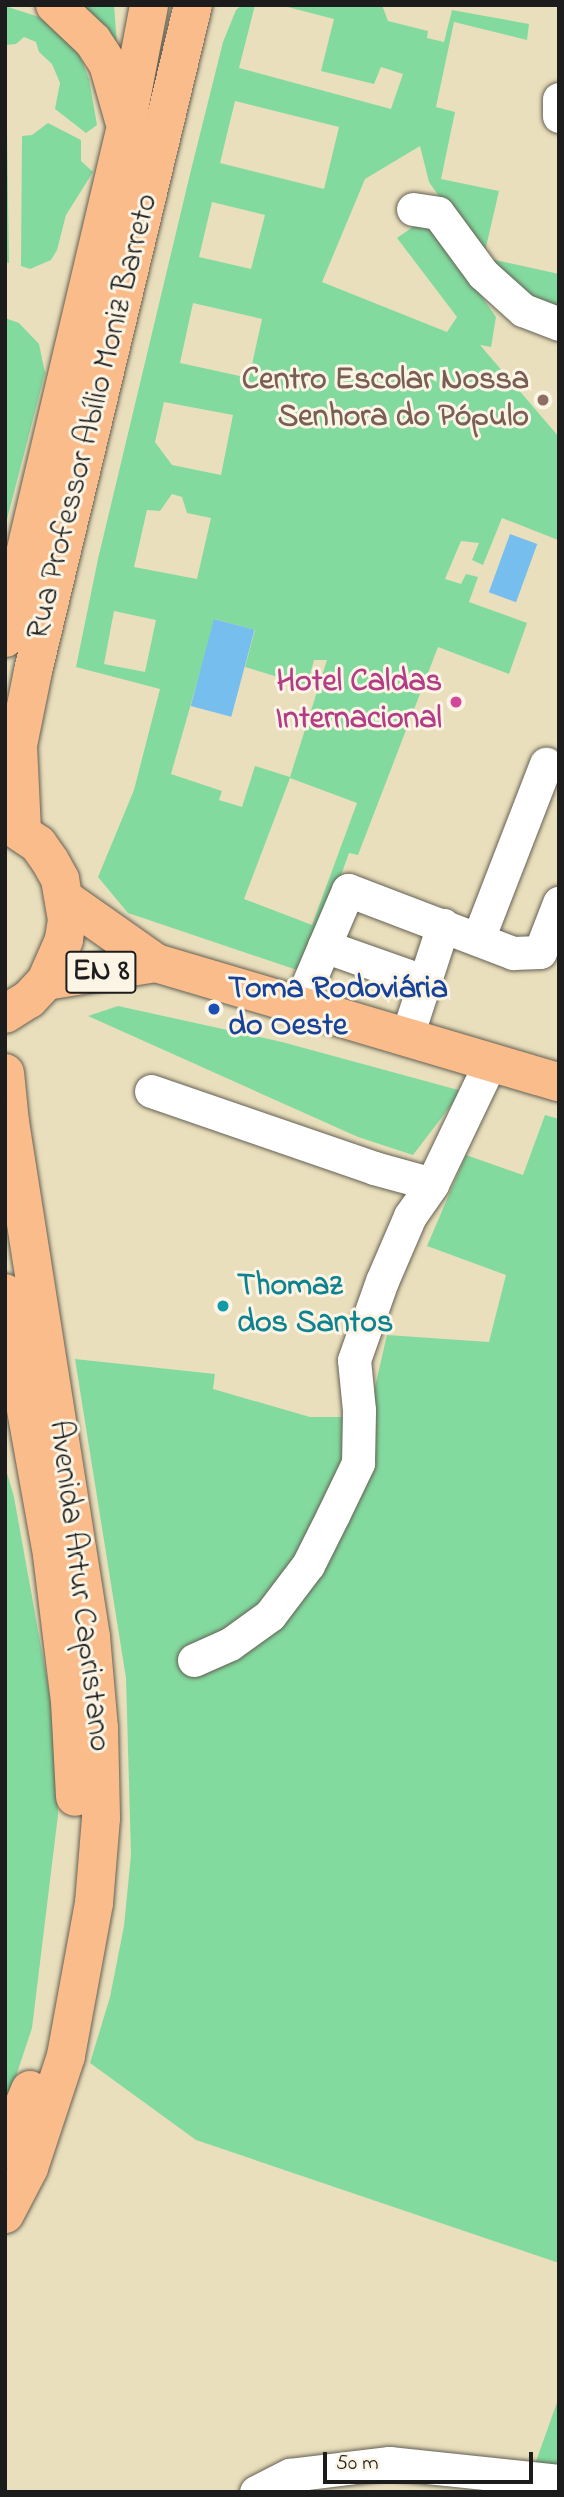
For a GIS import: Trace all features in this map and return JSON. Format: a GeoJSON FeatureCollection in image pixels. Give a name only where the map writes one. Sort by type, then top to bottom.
{"type":"FeatureCollection","features":[{"type":"Feature","properties":{"kind":"main road"},"geometry":{"type":"LineString","coordinates":[[55,5],[93,41],[108,64],[126,126]]}},
{"type":"Feature","properties":{"kind":"main road","name":"Rua Professor Abílio Moniz Barreto"},"geometry":{"type":"LineString","coordinates":[[5,638],[126,126],[149,5]]}},
{"type":"Feature","properties":{"kind":"main road","name":"Rua Professor Abílio Moniz Barreto"},"geometry":{"type":"LineString","coordinates":[[14,826],[18,745],[33,671],[193,5]]}},
{"type":"Feature","properties":{"kind":"main road","name":"EN 8"},"geometry":{"type":"LineString","coordinates":[[11,1011],[46,981],[64,940],[65,899],[50,861],[14,826]]}},
{"type":"Feature","properties":{"kind":"main road","name":"EN 8"},"geometry":{"type":"LineString","coordinates":[[65,899],[156,963],[559,1083]]}},
{"type":"Feature","properties":{"kind":"main road","name":"EN 8"},"geometry":{"type":"LineString","coordinates":[[46,981],[156,963]]}},
{"type":"Feature","properties":{"kind":"main road","name":"Avenida Artur Capristano"},"geometry":{"type":"LineString","coordinates":[[5,2214],[29,2168],[66,2056],[94,1903],[101,1818],[99,1728],[91,1637],[12,1135],[5,1071],[11,1011]]}},
{"type":"Feature","properties":{"kind":"main road","name":"Avenida Artur Capristano"},"geometry":{"type":"LineString","coordinates":[[5,2150],[23,2110],[47,2039],[70,1913],[76,1784],[52,1555],[15,1399],[7,1315]]}},
{"type":"Feature","properties":{"kind":"street"},"geometry":{"type":"LineString","coordinates":[[559,99],[559,116]]}},
{"type":"Feature","properties":{"kind":"street"},"geometry":{"type":"LineString","coordinates":[[413,209],[438,213],[483,274],[523,310],[559,324]]}},
{"type":"Feature","properties":{"kind":"street"},"geometry":{"type":"LineString","coordinates":[[478,939],[546,764]]}},
{"type":"Feature","properties":{"kind":"street"},"geometry":{"type":"LineString","coordinates":[[299,1005],[348,890],[513,953],[540,952],[559,903]]}},
{"type":"Feature","properties":{"kind":"street"},"geometry":{"type":"LineString","coordinates":[[407,1036],[443,925]]}},
{"type":"Feature","properties":{"kind":"street"},"geometry":{"type":"LineString","coordinates":[[324,946],[423,981]]}},
{"type":"Feature","properties":{"kind":"street"},"geometry":{"type":"LineString","coordinates":[[194,1660],[230,1644],[270,1615],[308,1566],[333,1516],[358,1463],[359,1410],[354,1360],[405,1227],[432,1184],[491,1061]]}},
{"type":"Feature","properties":{"kind":"street"},"geometry":{"type":"LineString","coordinates":[[151,1091],[374,1168],[432,1184]]}},
{"type":"Feature","properties":{"kind":"street"},"geometry":{"type":"LineString","coordinates":[[256,2492],[290,2475],[364,2479],[389,2463],[559,2481]]}},
{"type":"Feature","properties":{"kind":"green space"},"geometry":{"type":"Polygon","coordinates":[[[80,5],[114,5],[118,58],[80,5]]]}},
{"type":"Feature","properties":{"kind":"green space"},"geometry":{"type":"Polygon","coordinates":[[[242,5],[255,5],[239,68],[391,109],[403,74],[381,67],[374,84],[321,71],[334,19],[280,5],[382,5],[388,21],[428,31],[427,38],[444,42],[452,10],[529,24],[527,40],[454,22],[436,107],[455,112],[441,179],[499,191],[483,260],[429,182],[420,146],[365,179],[322,282],[447,332],[457,317],[397,238],[427,217],[496,317],[491,347],[480,345],[559,437],[558,540],[502,518],[483,565],[472,560],[479,543],[461,541],[445,579],[461,584],[466,574],[478,577],[469,602],[527,623],[509,674],[438,647],[358,855],[349,853],[306,973],[128,913],[98,877],[134,790],[160,689],[76,667],[98,559],[191,170],[223,42],[236,10],[242,5]],[[235,101],[220,163],[324,189],[339,127],[235,101]],[[212,202],[199,257],[251,269],[265,215],[212,202]],[[193,303],[180,363],[249,378],[262,319],[193,303]],[[164,402],[155,442],[172,465],[221,475],[233,415],[164,402]],[[172,494],[160,511],[147,510],[134,567],[197,579],[211,518],[187,513],[182,497],[172,494]],[[114,611],[104,664],[145,672],[156,620],[114,611]],[[215,619],[171,774],[222,791],[219,800],[242,807],[255,766],[290,777],[327,660],[314,660],[307,686],[245,667],[255,630],[215,619]],[[290,778],[244,899],[312,925],[357,803],[290,778]]]}},
{"type":"Feature","properties":{"kind":"green space"},"geometry":{"type":"Polygon","coordinates":[[[5,6],[39,17],[68,39],[79,54],[89,79],[97,125],[86,133],[55,109],[60,83],[52,64],[39,52],[36,42],[24,37],[16,44],[5,45],[5,6]]]}},
{"type":"Feature","properties":{"kind":"green space"},"geometry":{"type":"Polygon","coordinates":[[[48,123],[81,140],[81,161],[93,172],[66,215],[57,250],[51,260],[30,269],[21,266],[22,136],[32,135],[48,123]]]}},
{"type":"Feature","properties":{"kind":"green space"},"geometry":{"type":"Polygon","coordinates":[[[5,128],[7,129],[9,263],[5,262],[5,128]]]}},
{"type":"Feature","properties":{"kind":"green space"},"geometry":{"type":"Polygon","coordinates":[[[486,258],[559,274],[559,306],[534,301],[486,258]]]}},
{"type":"Feature","properties":{"kind":"green space"},"geometry":{"type":"Polygon","coordinates":[[[5,318],[19,323],[39,344],[45,373],[5,527],[5,318]]]}},
{"type":"Feature","properties":{"kind":"green space"},"geometry":{"type":"Polygon","coordinates":[[[118,1006],[282,1042],[462,1091],[413,1155],[358,1137],[88,1016],[118,1006]]]}},
{"type":"Feature","properties":{"kind":"green space"},"geometry":{"type":"Polygon","coordinates":[[[545,1115],[559,1119],[559,2263],[196,2140],[90,2063],[110,1997],[124,1926],[131,1855],[126,1678],[75,1359],[215,1374],[213,1389],[310,1417],[368,1417],[387,1335],[489,1342],[506,1275],[427,1246],[466,1155],[523,1175],[545,1115]]]}},
{"type":"Feature","properties":{"kind":"green space"},"geometry":{"type":"Polygon","coordinates":[[[5,1466],[14,1497],[51,1702],[58,1815],[32,2028],[5,2109],[5,1466]]]}},
{"type":"Feature","properties":{"kind":"green space"},"geometry":{"type":"Polygon","coordinates":[[[559,2397],[559,2481],[530,2478],[559,2397]]]}},
{"type":"Feature","properties":{"kind":"water"},"geometry":{"type":"Polygon","coordinates":[[[510,534],[537,544],[516,602],[489,592],[510,534]]]}},
{"type":"Feature","properties":{"kind":"water"},"geometry":{"type":"Polygon","coordinates":[[[214,619],[255,630],[231,717],[191,706],[214,619]]]}},
{"type":"Feature","properties":{"kind":"place","name":"Centro Escolar Nossa Senhora do Pópulo"},"geometry":{"type":"Point","coordinates":[543,400]}},
{"type":"Feature","properties":{"kind":"place","name":"Hotel Caldas Internacional"},"geometry":{"type":"Point","coordinates":[456,702]}},
{"type":"Feature","properties":{"kind":"place","name":"Toma Rodoviária do Oeste"},"geometry":{"type":"Point","coordinates":[214,1009]}},
{"type":"Feature","properties":{"kind":"place","name":"Thomaz dos Santos"},"geometry":{"type":"Point","coordinates":[223,1306]}}]}
